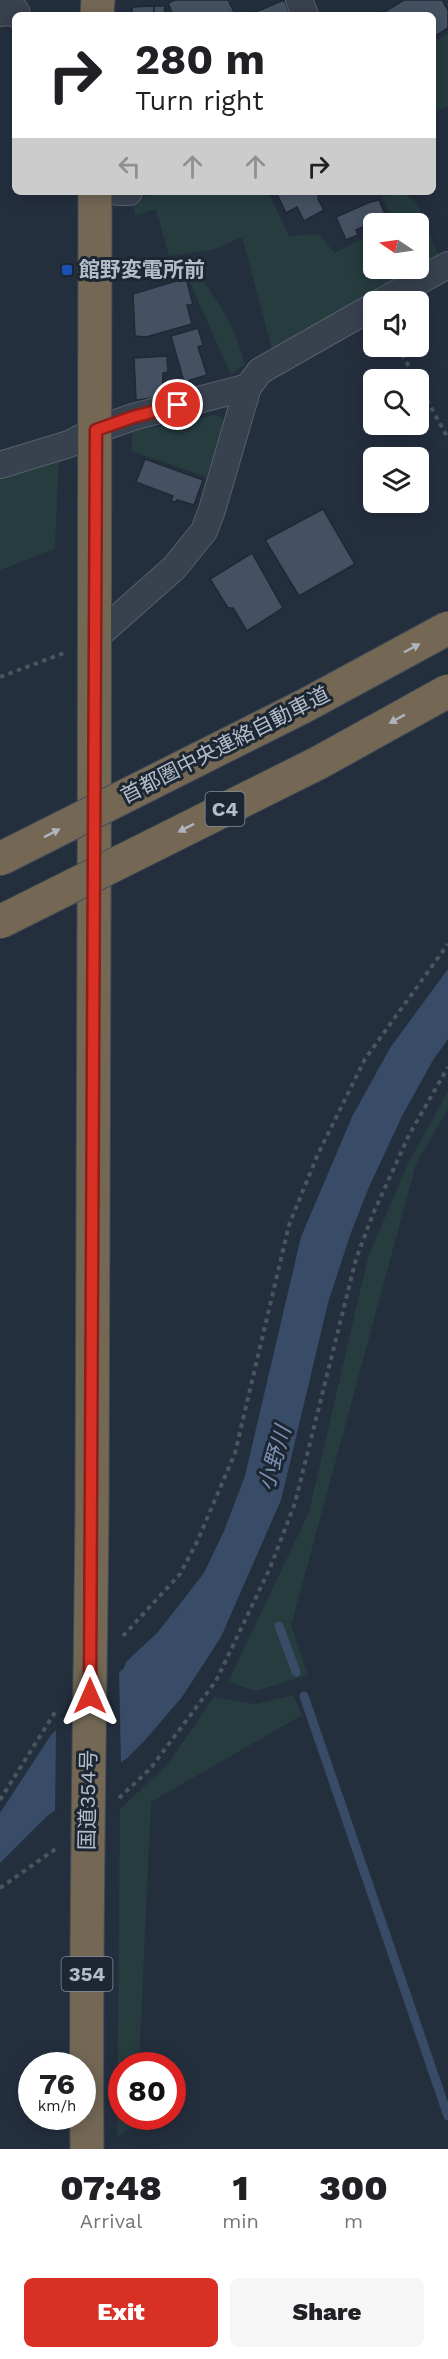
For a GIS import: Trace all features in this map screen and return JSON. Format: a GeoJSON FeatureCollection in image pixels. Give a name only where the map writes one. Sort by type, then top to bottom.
{"type":"FeatureCollection","features":[{"type":"Feature","properties":{"kind":"highway","name":"国道354号"},"geometry":{"type":"LineString","coordinates":[[87,2149],[96,430],[95,195]]}},
{"type":"Feature","properties":{"kind":"highway","name":"首都圏中央連絡自動車道"},"geometry":{"type":"LineString","coordinates":[[0,859],[306,705],[448,628]]}},
{"type":"Feature","properties":{"kind":"highway","name":"C4"},"geometry":{"type":"LineString","coordinates":[[0,922],[320,762],[448,691]]}},
{"type":"Feature","properties":{"kind":"street"},"geometry":{"type":"LineString","coordinates":[[0,13],[16,12]]}},
{"type":"Feature","properties":{"kind":"street"},"geometry":{"type":"LineString","coordinates":[[401,291],[448,265]]}},
{"type":"Feature","properties":{"kind":"street"},"geometry":{"type":"LineString","coordinates":[[95,638],[174,568],[204,531],[248,387],[260,371],[363,312]]}},
{"type":"Feature","properties":{"kind":"street"},"geometry":{"type":"LineString","coordinates":[[0,465],[69,444],[96,430],[133,417],[248,387]]}},
{"type":"Feature","properties":{"kind":"path"},"geometry":{"type":"LineString","coordinates":[[429,404],[448,438]]}},
{"type":"Feature","properties":{"kind":"path"},"geometry":{"type":"LineString","coordinates":[[0,677],[95,638]]}},
{"type":"Feature","properties":{"kind":"path"},"geometry":{"type":"LineString","coordinates":[[91,1645],[124,1636],[180,1574],[197,1542],[235,1453],[289,1225],[318,1154],[365,1059],[448,944]]}},
{"type":"Feature","properties":{"kind":"path"},"geometry":{"type":"LineString","coordinates":[[0,1888],[87,1813],[150,1769],[216,1681],[270,1568],[295,1503],[356,1259],[366,1232],[409,1135],[448,1067]]}},
{"type":"Feature","properties":{"kind":"path"},"geometry":{"type":"LineString","coordinates":[[0,1800],[58,1706]]}},
{"type":"Feature","properties":{"kind":"green space"},"geometry":{"type":"Polygon","coordinates":[[[448,34],[448,106],[436,112],[436,41],[448,34]]]}},
{"type":"Feature","properties":{"kind":"green space"},"geometry":{"type":"Polygon","coordinates":[[[149,195],[269,195],[289,236],[318,234],[335,253],[363,238],[363,279],[403,279],[380,291],[363,291],[363,300],[272,349],[242,237],[213,250],[169,256],[156,209],[135,215],[133,200],[149,195]]]}},
{"type":"Feature","properties":{"kind":"green space"},"geometry":{"type":"Polygon","coordinates":[[[407,195],[418,206],[421,213],[391,213],[382,197],[407,195]]]}},
{"type":"Feature","properties":{"kind":"green space"},"geometry":{"type":"Polygon","coordinates":[[[429,232],[440,259],[429,265],[429,232]]]}},
{"type":"Feature","properties":{"kind":"green space"},"geometry":{"type":"Polygon","coordinates":[[[200,278],[215,297],[238,342],[244,365],[231,375],[190,282],[200,278]]]}},
{"type":"Feature","properties":{"kind":"green space"},"geometry":{"type":"Polygon","coordinates":[[[213,415],[221,417],[227,425],[206,477],[132,451],[132,431],[187,422],[213,415]]]}},
{"type":"Feature","properties":{"kind":"green space"},"geometry":{"type":"Polygon","coordinates":[[[59,454],[55,549],[0,570],[0,476],[59,454]]]}},
{"type":"Feature","properties":{"kind":"green space"},"geometry":{"type":"Polygon","coordinates":[[[448,1091],[448,1109],[416,1164],[291,1626],[308,1675],[256,1691],[228,1682],[309,1512],[368,1257],[407,1166],[448,1091]]]}},
{"type":"Feature","properties":{"kind":"green space"},"geometry":{"type":"Polygon","coordinates":[[[293,1695],[302,1715],[151,1802],[140,2052],[118,2052],[120,1809],[167,1765],[214,1697],[255,1704],[293,1695]]]}},
{"type":"Feature","properties":{"kind":"green space"},"geometry":{"type":"Polygon","coordinates":[[[117,2130],[127,2130],[117,2136],[117,2130]]]}},
{"type":"Feature","properties":{"kind":"water","name":"小野川"},"geometry":{"type":"Polygon","coordinates":[[[448,969],[448,1039],[433,1060],[402,1116],[369,1187],[350,1235],[328,1303],[281,1500],[221,1637],[182,1697],[146,1739],[127,1758],[46,1817],[0,1863],[0,1813],[51,1735],[124,1668],[126,1662],[158,1632],[204,1573],[224,1531],[245,1476],[301,1237],[352,1117],[390,1048],[448,969]]]}},
{"type":"Feature","properties":{"kind":"pier"},"geometry":{"type":"Polygon","coordinates":[[[119,1669],[121,1766],[55,1815],[56,1729],[119,1669]]]}},
{"type":"Feature","properties":{"kind":"building"},"geometry":{"type":"Polygon","coordinates":[[[175,0],[228,0],[234,12],[172,12],[168,3],[175,0]]]}},
{"type":"Feature","properties":{"kind":"building"},"geometry":{"type":"Polygon","coordinates":[[[284,0],[289,12],[256,12],[284,0]]]}},
{"type":"Feature","properties":{"kind":"building"},"geometry":{"type":"Polygon","coordinates":[[[404,0],[442,0],[448,10],[448,28],[436,36],[436,12],[384,12],[404,0]]]}},
{"type":"Feature","properties":{"kind":"building"},"geometry":{"type":"Polygon","coordinates":[[[154,6],[154,12],[132,12],[132,7],[154,6]]]}},
{"type":"Feature","properties":{"kind":"building"},"geometry":{"type":"Polygon","coordinates":[[[154,6],[165,6],[164,12],[154,12],[154,6]]]}},
{"type":"Feature","properties":{"kind":"building"},"geometry":{"type":"Polygon","coordinates":[[[277,195],[319,195],[318,199],[324,210],[304,221],[297,207],[286,213],[277,195]]]}},
{"type":"Feature","properties":{"kind":"building"},"geometry":{"type":"Polygon","coordinates":[[[379,200],[385,213],[363,213],[363,227],[356,230],[358,235],[346,240],[336,217],[379,200]]]}},
{"type":"Feature","properties":{"kind":"building"},"geometry":{"type":"Polygon","coordinates":[[[186,278],[193,305],[187,305],[192,324],[146,337],[135,336],[133,294],[186,278]]]}},
{"type":"Feature","properties":{"kind":"building"},"geometry":{"type":"Polygon","coordinates":[[[198,328],[203,345],[198,347],[207,375],[184,382],[171,336],[198,328]]]}},
{"type":"Feature","properties":{"kind":"building"},"geometry":{"type":"Polygon","coordinates":[[[167,356],[168,372],[163,373],[163,397],[136,400],[134,358],[167,356]]]}},
{"type":"Feature","properties":{"kind":"building"},"geometry":{"type":"Polygon","coordinates":[[[145,459],[203,480],[194,505],[177,500],[176,502],[171,501],[173,496],[136,482],[145,459]]]}},
{"type":"Feature","properties":{"kind":"building"},"geometry":{"type":"Polygon","coordinates":[[[323,509],[355,564],[299,596],[265,540],[323,509]]]}},
{"type":"Feature","properties":{"kind":"building"},"geometry":{"type":"Polygon","coordinates":[[[252,553],[283,608],[247,631],[233,608],[228,608],[210,579],[252,553]]]}},
{"type":"Feature","properties":{"kind":"waterway"},"geometry":{"type":"LineString","coordinates":[[279,1626],[296,1672]]}},
{"type":"Feature","properties":{"kind":"waterway"},"geometry":{"type":"LineString","coordinates":[[304,1696],[448,2116]]}},
{"type":"Feature","properties":{"kind":"place","name":"館野変電所前"},"geometry":{"type":"Point","coordinates":[67,270]}},
{"type":"Feature","properties":{"kind":"route"},"geometry":{"type":"LineString","coordinates":[[90,1696],[96,430],[178,405]]}}]}
